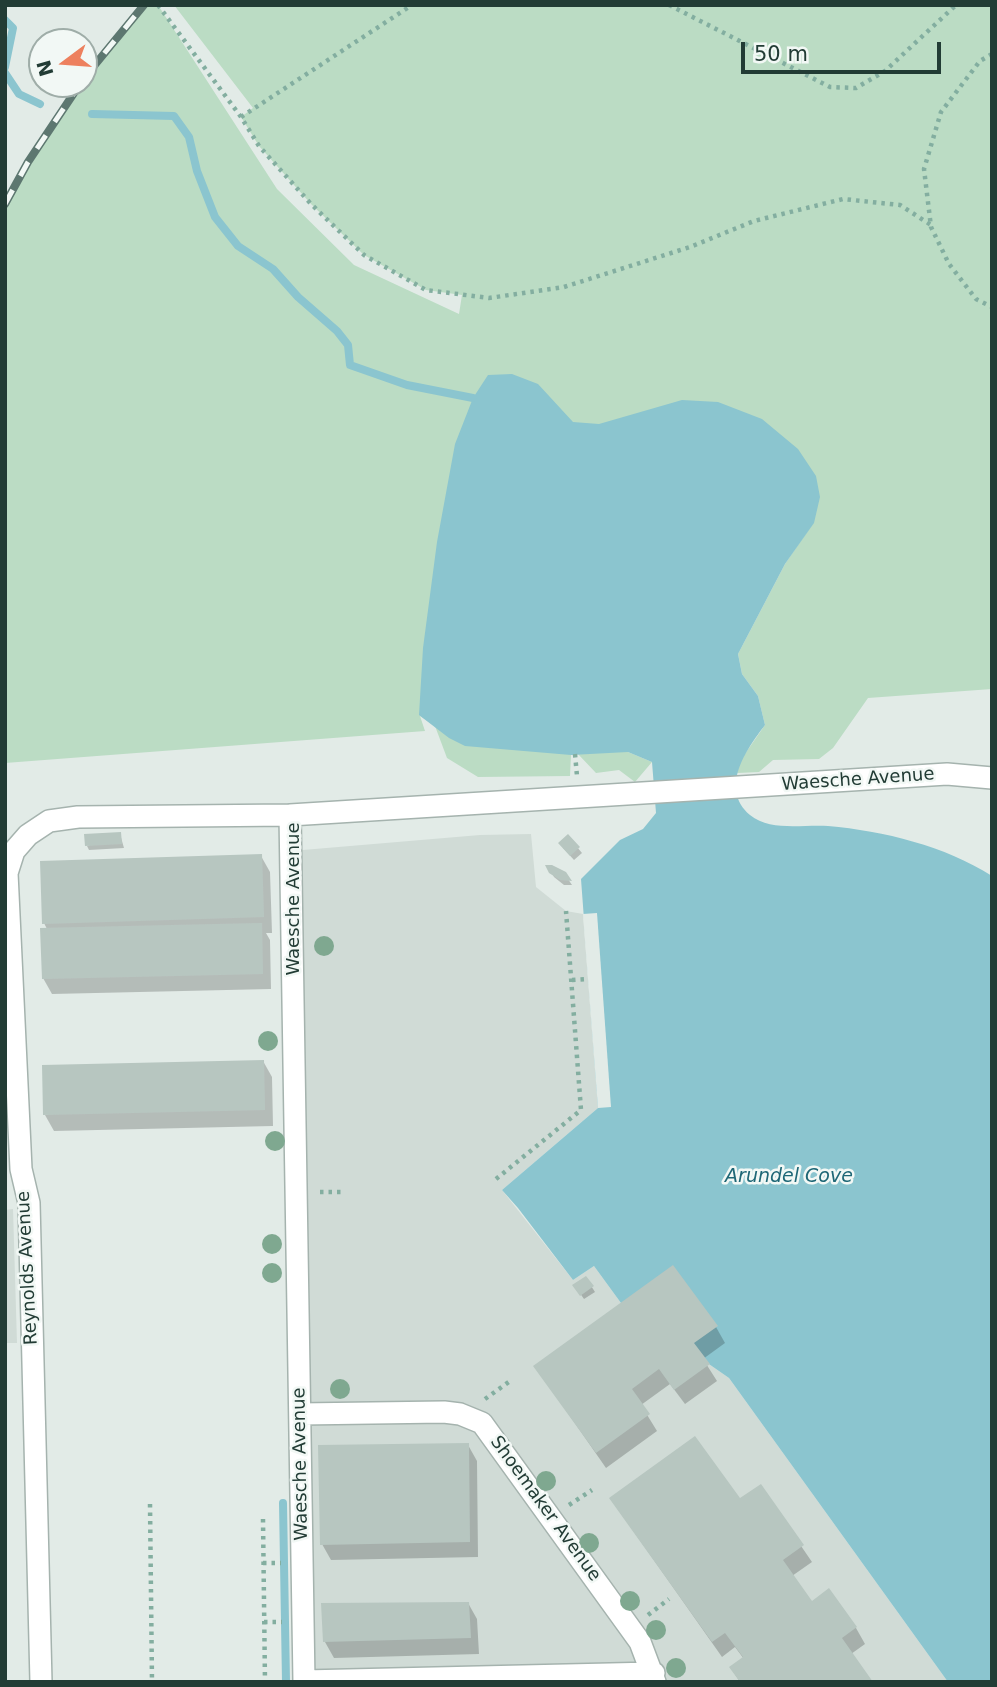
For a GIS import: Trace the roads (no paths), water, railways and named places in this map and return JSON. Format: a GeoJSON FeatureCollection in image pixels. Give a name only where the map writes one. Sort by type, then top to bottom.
{"type":"FeatureCollection","features":[{"type":"Feature","properties":{"kind":"street","name":"Waesche Avenue"},"geometry":{"type":"LineString","coordinates":[[304,1681],[290,815],[947,775],[992,778]]}},
{"type":"Feature","properties":{"kind":"street","name":"Reynolds Avenue"},"geometry":{"type":"LineString","coordinates":[[41,1682],[29,1203],[21,1169],[7,873],[14,851],[28,835],[49,821],[78,817],[290,815]]}},
{"type":"Feature","properties":{"kind":"street","name":"Shoemaker Avenue"},"geometry":{"type":"LineString","coordinates":[[300,1414],[444,1412],[460,1414],[482,1423],[640,1642],[654,1677]]}},
{"type":"Feature","properties":{"kind":"street"},"geometry":{"type":"LineString","coordinates":[[304,1681],[654,1677]]}},
{"type":"Feature","properties":{"kind":"water","name":"Arundel Cove"},"geometry":{"type":"Polygon","coordinates":[[[512,374],[538,384],[573,422],[599,424],[682,400],[718,402],[762,419],[798,449],[816,476],[820,497],[814,523],[785,564],[738,654],[742,674],[758,696],[765,725],[750,746],[739,769],[736,781],[741,804],[750,815],[768,824],[849,828],[892,836],[954,856],[992,876],[992,1682],[948,1682],[729,1378],[621,1303],[594,1266],[573,1280],[502,1190],[598,1108],[581,879],[620,840],[643,829],[656,813],[652,762],[628,752],[571,755],[465,746],[449,738],[419,715],[423,648],[437,542],[455,444],[473,398],[488,375],[512,374]]]}},
{"type":"Feature","properties":{"kind":"waterway"},"geometry":{"type":"LineString","coordinates":[[5,20],[13,28],[5,67]]}},
{"type":"Feature","properties":{"kind":"waterway"},"geometry":{"type":"LineString","coordinates":[[5,73],[19,94],[40,104]]}},
{"type":"Feature","properties":{"kind":"waterway"},"geometry":{"type":"LineString","coordinates":[[92,114],[174,116],[189,137],[197,171],[215,217],[238,246],[273,269],[298,297],[337,331],[348,345],[350,365],[407,385],[473,398]]}},
{"type":"Feature","properties":{"kind":"waterway"},"geometry":{"type":"LineString","coordinates":[[283,1503],[286,1682]]}},
{"type":"Feature","properties":{"kind":"railway"},"geometry":{"type":"LineString","coordinates":[[98,61],[144,5]]}},
{"type":"Feature","properties":{"kind":"railway"},"geometry":{"type":"LineString","coordinates":[[5,204],[28,162],[71,98]]}}]}
